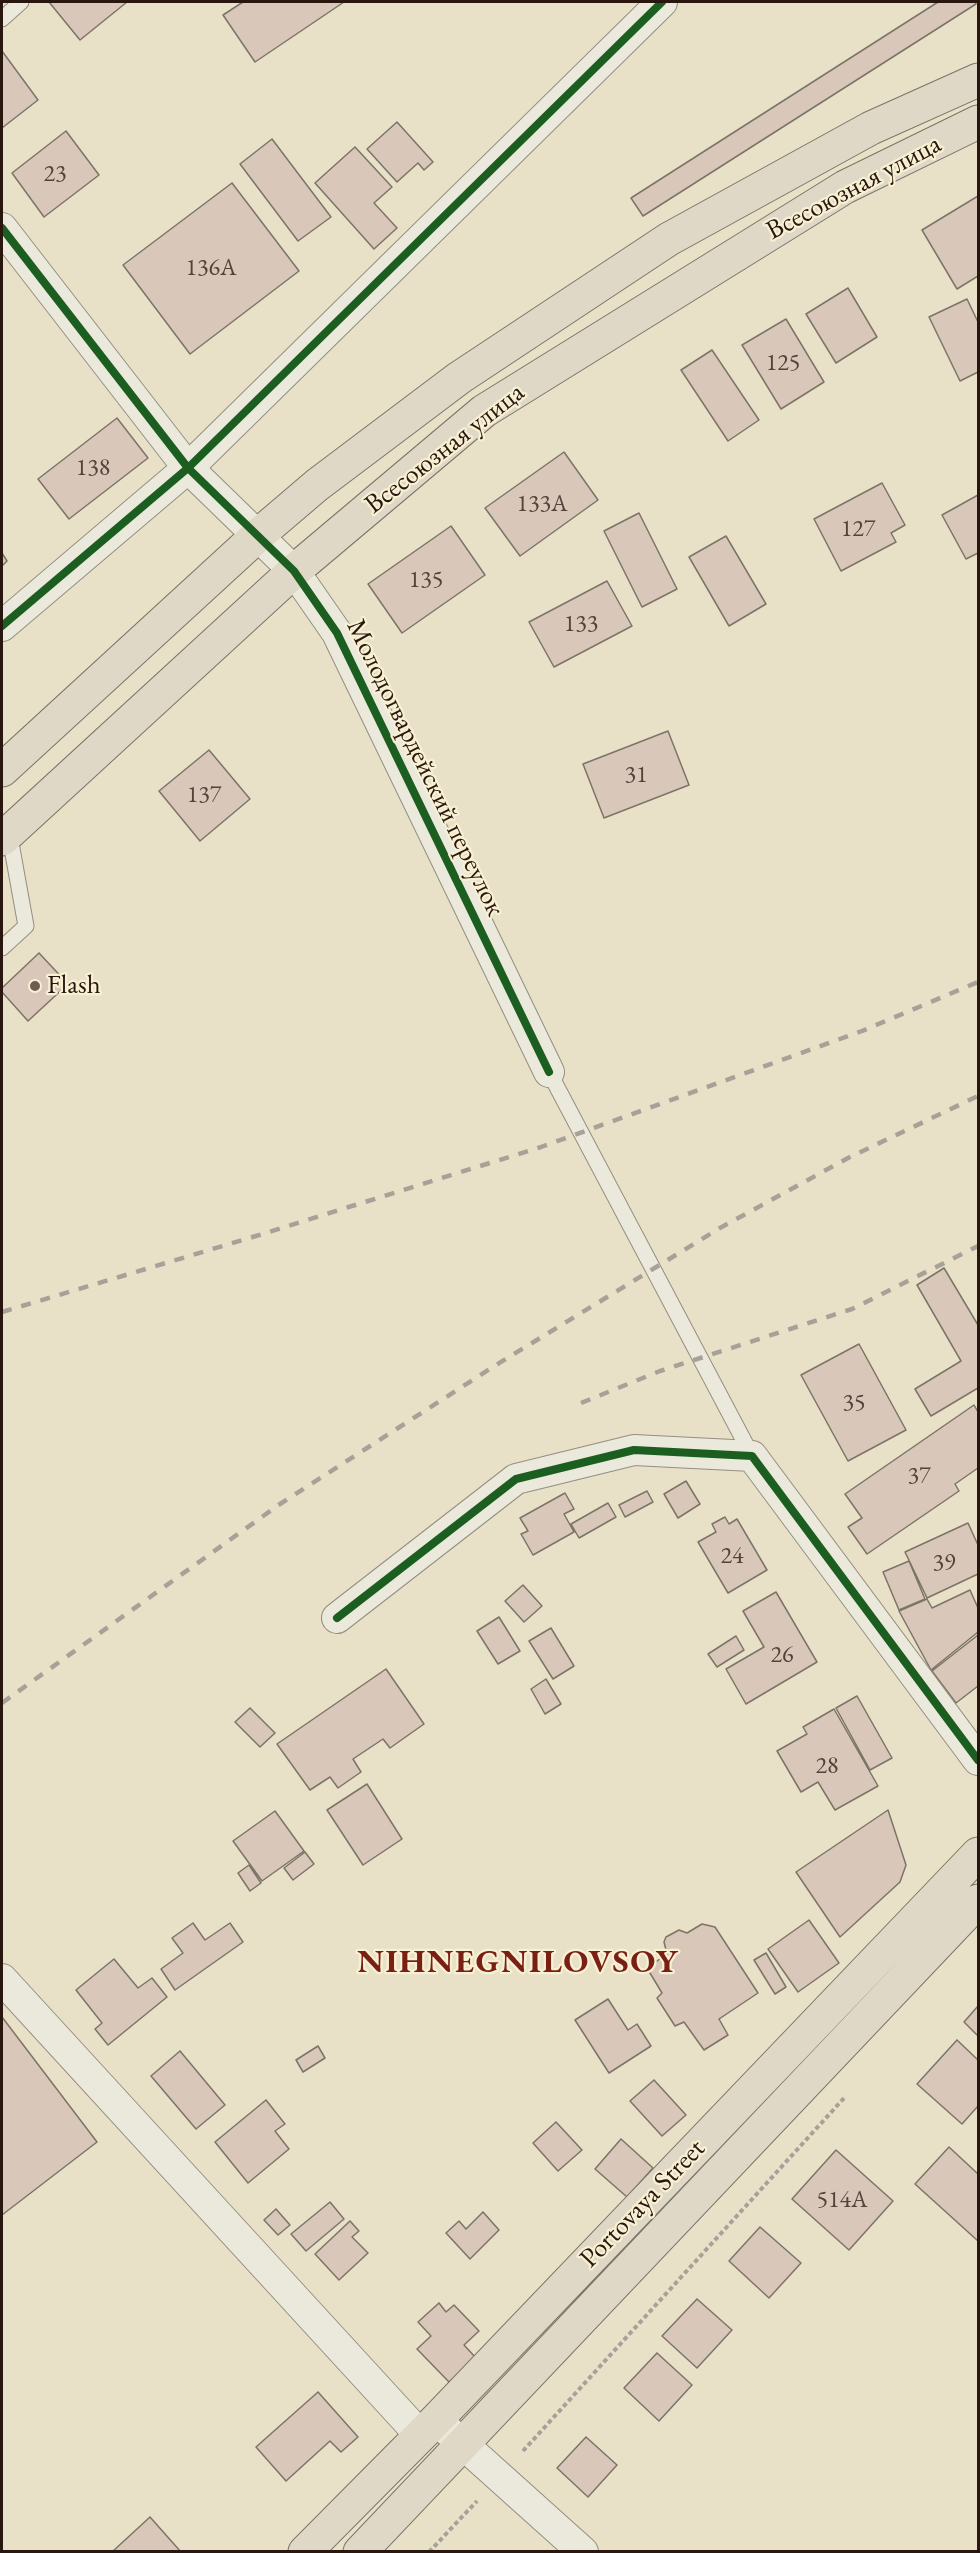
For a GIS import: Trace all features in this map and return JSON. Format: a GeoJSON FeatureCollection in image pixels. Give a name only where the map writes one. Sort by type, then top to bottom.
{"type":"FeatureCollection","features":[{"type":"Feature","properties":{"kind":"main road","name":"Всесоюзная улица"},"geometry":{"type":"LineString","coordinates":[[2,770],[256,537],[317,485],[459,378],[669,239],[871,128],[978,80]]}},
{"type":"Feature","properties":{"kind":"main road","name":"Всесоюзная улица"},"geometry":{"type":"LineString","coordinates":[[5,836],[294,571],[484,411],[845,187],[978,122]]}},
{"type":"Feature","properties":{"kind":"main road","name":"Portovaya Street"},"geometry":{"type":"LineString","coordinates":[[305,2552],[429,2428],[978,1854]]}},
{"type":"Feature","properties":{"kind":"main road","name":"Portovaya Street"},"geometry":{"type":"LineString","coordinates":[[360,2552],[978,1901]]}},
{"type":"Feature","properties":{"kind":"street"},"geometry":{"type":"LineString","coordinates":[[2,626],[188,468],[662,2]]}},
{"type":"Feature","properties":{"kind":"street","name":"Молодогвардейский переулок"},"geometry":{"type":"LineString","coordinates":[[2,228],[188,468],[256,537],[294,571],[337,633],[549,1072]]}},
{"type":"Feature","properties":{"kind":"street"},"geometry":{"type":"LineString","coordinates":[[337,1618],[516,1479],[634,1450],[752,1456],[978,1760]]}},
{"type":"Feature","properties":{"kind":"street"},"geometry":{"type":"LineString","coordinates":[[2,1979],[429,2428],[462,2444],[583,2552]]}},
{"type":"Feature","properties":{"kind":"lane"},"geometry":{"type":"LineString","coordinates":[[2,20],[21,2]]}},
{"type":"Feature","properties":{"kind":"lane"},"geometry":{"type":"LineString","coordinates":[[2,948],[26,926],[5,836]]}},
{"type":"Feature","properties":{"kind":"lane"},"geometry":{"type":"LineString","coordinates":[[549,1072],[752,1456]]}},
{"type":"Feature","properties":{"kind":"path"},"geometry":{"type":"LineString","coordinates":[[429,2552],[850,2092]]}},
{"type":"Feature","properties":{"kind":"building"},"geometry":{"type":"Polygon","coordinates":[[[49,2],[127,2],[80,40],[49,2]]]}},
{"type":"Feature","properties":{"kind":"building"},"geometry":{"type":"Polygon","coordinates":[[[243,2],[344,2],[255,62],[223,15],[243,2]]]}},
{"type":"Feature","properties":{"kind":"building"},"geometry":{"type":"Polygon","coordinates":[[[938,2],[975,2],[976,4],[643,216],[631,198],[938,2]]]}},
{"type":"Feature","properties":{"kind":"building"},"geometry":{"type":"Polygon","coordinates":[[[2,51],[38,100],[2,128],[2,51]]]}},
{"type":"Feature","properties":{"kind":"building"},"geometry":{"type":"Polygon","coordinates":[[[397,122],[433,162],[424,170],[418,163],[397,182],[367,149],[397,122]]]}},
{"type":"Feature","properties":{"kind":"building"},"geometry":{"type":"Polygon","coordinates":[[[66,131],[99,175],[44,217],[12,173],[66,131]]]}},
{"type":"Feature","properties":{"kind":"building"},"geometry":{"type":"Polygon","coordinates":[[[272,139],[331,217],[298,241],[240,164],[272,139]]]}},
{"type":"Feature","properties":{"kind":"building"},"geometry":{"type":"Polygon","coordinates":[[[355,147],[392,187],[374,203],[397,228],[374,249],[315,183],[355,147]]]}},
{"type":"Feature","properties":{"kind":"building"},"geometry":{"type":"Polygon","coordinates":[[[232,183],[299,271],[190,354],[123,265],[232,183]]]}},
{"type":"Feature","properties":{"kind":"building"},"geometry":{"type":"Polygon","coordinates":[[[978,196],[978,276],[957,289],[922,230],[978,196]]]}},
{"type":"Feature","properties":{"kind":"building"},"geometry":{"type":"Polygon","coordinates":[[[848,288],[877,337],[836,363],[806,314],[848,288]]]}},
{"type":"Feature","properties":{"kind":"building"},"geometry":{"type":"Polygon","coordinates":[[[967,299],[978,322],[978,372],[960,381],[929,317],[967,299]]]}},
{"type":"Feature","properties":{"kind":"building"},"geometry":{"type":"Polygon","coordinates":[[[786,319],[824,382],[781,409],[742,345],[786,319]]]}},
{"type":"Feature","properties":{"kind":"building"},"geometry":{"type":"Polygon","coordinates":[[[712,350],[759,420],[728,441],[681,370],[712,350]]]}},
{"type":"Feature","properties":{"kind":"building"},"geometry":{"type":"Polygon","coordinates":[[[117,418],[148,458],[69,519],[38,479],[117,418]]]}},
{"type":"Feature","properties":{"kind":"building"},"geometry":{"type":"Polygon","coordinates":[[[564,452],[598,500],[520,556],[485,508],[564,452]]]}},
{"type":"Feature","properties":{"kind":"building"},"geometry":{"type":"Polygon","coordinates":[[[882,483],[905,525],[891,533],[896,542],[841,571],[814,519],[882,483]]]}},
{"type":"Feature","properties":{"kind":"building"},"geometry":{"type":"Polygon","coordinates":[[[978,495],[978,553],[966,559],[942,515],[978,495]]]}},
{"type":"Feature","properties":{"kind":"building"},"geometry":{"type":"Polygon","coordinates":[[[639,513],[677,589],[642,607],[604,531],[639,513]]]}},
{"type":"Feature","properties":{"kind":"building"},"geometry":{"type":"Polygon","coordinates":[[[451,526],[485,575],[402,633],[368,584],[451,526]]]}},
{"type":"Feature","properties":{"kind":"building"},"geometry":{"type":"Polygon","coordinates":[[[726,536],[766,604],[729,626],[689,557],[726,536]]]}},
{"type":"Feature","properties":{"kind":"building"},"geometry":{"type":"Polygon","coordinates":[[[2,553],[7,561],[2,566],[2,553]]]}},
{"type":"Feature","properties":{"kind":"building"},"geometry":{"type":"Polygon","coordinates":[[[607,581],[632,626],[554,667],[529,622],[607,581]]]}},
{"type":"Feature","properties":{"kind":"building"},"geometry":{"type":"Polygon","coordinates":[[[668,731],[689,785],[604,818],[583,764],[668,731]]]}},
{"type":"Feature","properties":{"kind":"building"},"geometry":{"type":"Polygon","coordinates":[[[209,750],[250,799],[200,841],[159,791],[209,750]]]}},
{"type":"Feature","properties":{"kind":"building","name":"Flash"},"geometry":{"type":"Polygon","coordinates":[[[39,953],[68,984],[28,1021],[2,992],[2,988],[39,953]]]}},
{"type":"Feature","properties":{"kind":"building"},"geometry":{"type":"Polygon","coordinates":[[[944,1268],[978,1325],[978,1388],[931,1416],[915,1389],[961,1361],[917,1285],[944,1268]]]}},
{"type":"Feature","properties":{"kind":"building"},"geometry":{"type":"Polygon","coordinates":[[[859,1344],[906,1430],[848,1461],[801,1375],[859,1344]]]}},
{"type":"Feature","properties":{"kind":"building"},"geometry":{"type":"Polygon","coordinates":[[[974,1405],[978,1412],[978,1468],[955,1484],[959,1491],[867,1554],[848,1527],[862,1518],[845,1494],[974,1405]]]}},
{"type":"Feature","properties":{"kind":"building"},"geometry":{"type":"Polygon","coordinates":[[[686,1481],[700,1504],[678,1518],[664,1494],[686,1481]]]}},
{"type":"Feature","properties":{"kind":"building"},"geometry":{"type":"Polygon","coordinates":[[[647,1491],[653,1502],[625,1517],[619,1505],[647,1491]]]}},
{"type":"Feature","properties":{"kind":"building"},"geometry":{"type":"Polygon","coordinates":[[[565,1493],[574,1509],[564,1514],[574,1532],[533,1555],[521,1534],[528,1531],[520,1518],[565,1493]]]}},
{"type":"Feature","properties":{"kind":"building"},"geometry":{"type":"Polygon","coordinates":[[[608,1503],[616,1517],[579,1538],[571,1524],[608,1503]]]}},
{"type":"Feature","properties":{"kind":"building"},"geometry":{"type":"Polygon","coordinates":[[[725,1517],[729,1524],[737,1519],[767,1570],[728,1593],[698,1542],[716,1532],[712,1524],[725,1517]]]}},
{"type":"Feature","properties":{"kind":"building"},"geometry":{"type":"Polygon","coordinates":[[[968,1523],[978,1545],[978,1574],[927,1598],[905,1552],[968,1523]]]}},
{"type":"Feature","properties":{"kind":"building"},"geometry":{"type":"Polygon","coordinates":[[[909,1561],[925,1599],[899,1610],[883,1572],[909,1561]]]}},
{"type":"Feature","properties":{"kind":"building"},"geometry":{"type":"Polygon","coordinates":[[[523,1585],[542,1606],[524,1622],[505,1601],[523,1585]]]}},
{"type":"Feature","properties":{"kind":"building"},"geometry":{"type":"Polygon","coordinates":[[[970,1590],[978,1608],[978,1632],[931,1670],[899,1611],[927,1599],[932,1608],[970,1590]]]}},
{"type":"Feature","properties":{"kind":"building"},"geometry":{"type":"Polygon","coordinates":[[[776,1592],[817,1662],[746,1704],[726,1669],[764,1647],[743,1611],[776,1592]]]}},
{"type":"Feature","properties":{"kind":"building"},"geometry":{"type":"Polygon","coordinates":[[[499,1617],[520,1651],[498,1664],[477,1631],[499,1617]]]}},
{"type":"Feature","properties":{"kind":"building"},"geometry":{"type":"Polygon","coordinates":[[[551,1628],[574,1666],[553,1679],[529,1641],[551,1628]]]}},
{"type":"Feature","properties":{"kind":"building"},"geometry":{"type":"Polygon","coordinates":[[[978,1635],[978,1686],[956,1703],[932,1671],[978,1635]]]}},
{"type":"Feature","properties":{"kind":"building"},"geometry":{"type":"Polygon","coordinates":[[[736,1636],[744,1650],[717,1667],[708,1654],[736,1636]]]}},
{"type":"Feature","properties":{"kind":"building"},"geometry":{"type":"Polygon","coordinates":[[[386,1669],[424,1724],[390,1748],[383,1739],[353,1759],[361,1772],[338,1788],[330,1777],[310,1790],[277,1744],[386,1669]]]}},
{"type":"Feature","properties":{"kind":"building"},"geometry":{"type":"Polygon","coordinates":[[[546,1679],[561,1704],[545,1714],[531,1689],[546,1679]]]}},
{"type":"Feature","properties":{"kind":"building"},"geometry":{"type":"Polygon","coordinates":[[[857,1696],[892,1758],[870,1770],[836,1708],[857,1696]]]}},
{"type":"Feature","properties":{"kind":"building"},"geometry":{"type":"Polygon","coordinates":[[[250,1708],[275,1733],[260,1747],[235,1722],[250,1708]]]}},
{"type":"Feature","properties":{"kind":"building"},"geometry":{"type":"Polygon","coordinates":[[[834,1709],[878,1786],[835,1810],[818,1782],[801,1792],[777,1751],[807,1734],[803,1727],[834,1709]]]}},
{"type":"Feature","properties":{"kind":"building"},"geometry":{"type":"Polygon","coordinates":[[[367,1784],[402,1839],[363,1865],[327,1810],[367,1784]]]}},
{"type":"Feature","properties":{"kind":"building"},"geometry":{"type":"Polygon","coordinates":[[[888,1810],[906,1865],[900,1882],[840,1937],[796,1872],[888,1810]]]}},
{"type":"Feature","properties":{"kind":"building"},"geometry":{"type":"Polygon","coordinates":[[[275,1811],[304,1851],[262,1881],[233,1841],[275,1811]]]}},
{"type":"Feature","properties":{"kind":"building"},"geometry":{"type":"Polygon","coordinates":[[[305,1852],[314,1864],[293,1880],[284,1868],[305,1852]]]}},
{"type":"Feature","properties":{"kind":"building"},"geometry":{"type":"Polygon","coordinates":[[[249,1865],[261,1883],[250,1891],[238,1873],[249,1865]]]}},
{"type":"Feature","properties":{"kind":"building"},"geometry":{"type":"Polygon","coordinates":[[[809,1920],[839,1963],[798,1992],[768,1949],[809,1920]]]}},
{"type":"Feature","properties":{"kind":"building"},"geometry":{"type":"Polygon","coordinates":[[[193,1923],[205,1940],[230,1923],[243,1942],[175,1990],[161,1969],[183,1953],[172,1938],[193,1923]]]}},
{"type":"Feature","properties":{"kind":"building"},"geometry":{"type":"Polygon","coordinates":[[[702,1924],[715,1927],[758,1993],[719,2019],[728,2035],[704,2050],[684,2022],[675,2026],[657,1998],[662,1993],[647,1968],[667,1954],[664,1942],[666,1937],[679,1930],[687,1933],[702,1924]]]}},
{"type":"Feature","properties":{"kind":"building"},"geometry":{"type":"Polygon","coordinates":[[[766,1953],[786,1987],[775,1994],[754,1960],[766,1953]]]}},
{"type":"Feature","properties":{"kind":"building"},"geometry":{"type":"Polygon","coordinates":[[[114,1959],[138,1988],[152,1978],[167,1997],[108,2045],[95,2029],[102,2023],[76,1990],[114,1959]]]}},
{"type":"Feature","properties":{"kind":"building"},"geometry":{"type":"Polygon","coordinates":[[[608,1999],[628,2030],[637,2024],[651,2046],[609,2073],[575,2020],[608,1999]]]}},
{"type":"Feature","properties":{"kind":"building"},"geometry":{"type":"Polygon","coordinates":[[[978,2006],[978,2036],[964,2022],[978,2006]]]}},
{"type":"Feature","properties":{"kind":"building"},"geometry":{"type":"Polygon","coordinates":[[[2,2017],[97,2142],[2,2215],[2,2017]]]}},
{"type":"Feature","properties":{"kind":"building"},"geometry":{"type":"Polygon","coordinates":[[[957,2040],[978,2060],[978,2106],[962,2124],[917,2084],[957,2040]]]}},
{"type":"Feature","properties":{"kind":"building"},"geometry":{"type":"Polygon","coordinates":[[[318,2046],[325,2058],[303,2072],[296,2060],[318,2046]]]}},
{"type":"Feature","properties":{"kind":"building"},"geometry":{"type":"Polygon","coordinates":[[[180,2051],[225,2105],[196,2129],[151,2076],[180,2051]]]}},
{"type":"Feature","properties":{"kind":"building"},"geometry":{"type":"Polygon","coordinates":[[[654,2080],[686,2115],[662,2136],[630,2101],[654,2080]]]}},
{"type":"Feature","properties":{"kind":"building"},"geometry":{"type":"Polygon","coordinates":[[[266,2100],[285,2124],[275,2131],[289,2149],[248,2183],[215,2142],[266,2100]]]}},
{"type":"Feature","properties":{"kind":"building"},"geometry":{"type":"Polygon","coordinates":[[[556,2122],[582,2150],[558,2171],[533,2143],[556,2122]]]}},
{"type":"Feature","properties":{"kind":"building"},"geometry":{"type":"Polygon","coordinates":[[[621,2139],[653,2168],[627,2197],[595,2169],[621,2139]]]}},
{"type":"Feature","properties":{"kind":"building"},"geometry":{"type":"Polygon","coordinates":[[[949,2147],[978,2174],[978,2241],[915,2184],[949,2147]]]}},
{"type":"Feature","properties":{"kind":"building"},"geometry":{"type":"Polygon","coordinates":[[[836,2150],[893,2201],[849,2250],[792,2199],[836,2150]]]}},
{"type":"Feature","properties":{"kind":"building"},"geometry":{"type":"Polygon","coordinates":[[[330,2202],[344,2219],[306,2251],[291,2234],[330,2202]]]}},
{"type":"Feature","properties":{"kind":"building"},"geometry":{"type":"Polygon","coordinates":[[[276,2209],[290,2225],[278,2235],[264,2220],[276,2209]]]}},
{"type":"Feature","properties":{"kind":"building"},"geometry":{"type":"Polygon","coordinates":[[[483,2212],[499,2230],[470,2259],[446,2233],[459,2221],[466,2229],[483,2212]]]}},
{"type":"Feature","properties":{"kind":"building"},"geometry":{"type":"Polygon","coordinates":[[[350,2221],[359,2231],[352,2237],[368,2253],[339,2280],[315,2254],[350,2221]]]}},
{"type":"Feature","properties":{"kind":"building"},"geometry":{"type":"Polygon","coordinates":[[[760,2227],[801,2263],[769,2298],[729,2261],[760,2227]]]}},
{"type":"Feature","properties":{"kind":"building"},"geometry":{"type":"Polygon","coordinates":[[[697,2299],[732,2330],[697,2368],[662,2336],[697,2299]]]}},
{"type":"Feature","properties":{"kind":"building"},"geometry":{"type":"Polygon","coordinates":[[[439,2303],[446,2312],[454,2305],[479,2331],[464,2345],[476,2358],[449,2382],[417,2349],[431,2336],[418,2322],[439,2303]]]}},
{"type":"Feature","properties":{"kind":"building"},"geometry":{"type":"Polygon","coordinates":[[[657,2353],[692,2385],[659,2421],[624,2388],[657,2353]]]}},
{"type":"Feature","properties":{"kind":"building"},"geometry":{"type":"Polygon","coordinates":[[[318,2392],[358,2437],[341,2452],[330,2441],[286,2481],[256,2447],[318,2392]]]}},
{"type":"Feature","properties":{"kind":"building"},"geometry":{"type":"Polygon","coordinates":[[[586,2437],[617,2465],[588,2497],[557,2468],[586,2437]]]}},
{"type":"Feature","properties":{"kind":"building"},"geometry":{"type":"Polygon","coordinates":[[[150,2517],[181,2552],[112,2552],[150,2517]]]}},
{"type":"Feature","properties":{"kind":"railway"},"geometry":{"type":"LineString","coordinates":[[2,1312],[541,1147],[862,1031],[978,982]]}},
{"type":"Feature","properties":{"kind":"railway"},"geometry":{"type":"LineString","coordinates":[[2,1703],[280,1504],[496,1365],[720,1228],[848,1158],[978,1096]]}},
{"type":"Feature","properties":{"kind":"railway"},"geometry":{"type":"LineString","coordinates":[[581,1403],[660,1371],[852,1309],[978,1246]]}},
{"type":"Feature","properties":{"kind":"cycle path"},"geometry":{"type":"LineString","coordinates":[[2,626],[188,468],[662,2]]}},
{"type":"Feature","properties":{"kind":"cycle path"},"geometry":{"type":"LineString","coordinates":[[2,228],[188,468],[294,571],[337,633],[549,1072]]}},
{"type":"Feature","properties":{"kind":"cycle path"},"geometry":{"type":"LineString","coordinates":[[337,1618],[516,1479],[634,1450],[752,1456],[978,1760]]}},
{"type":"Feature","properties":{"kind":"place","name":"Flash"},"geometry":{"type":"Point","coordinates":[35,986]}},
{"type":"Feature","properties":{"kind":"district","name":"NIHNEGNILOVSOY"},"geometry":{"type":"Point","coordinates":[518,1963]}}]}
